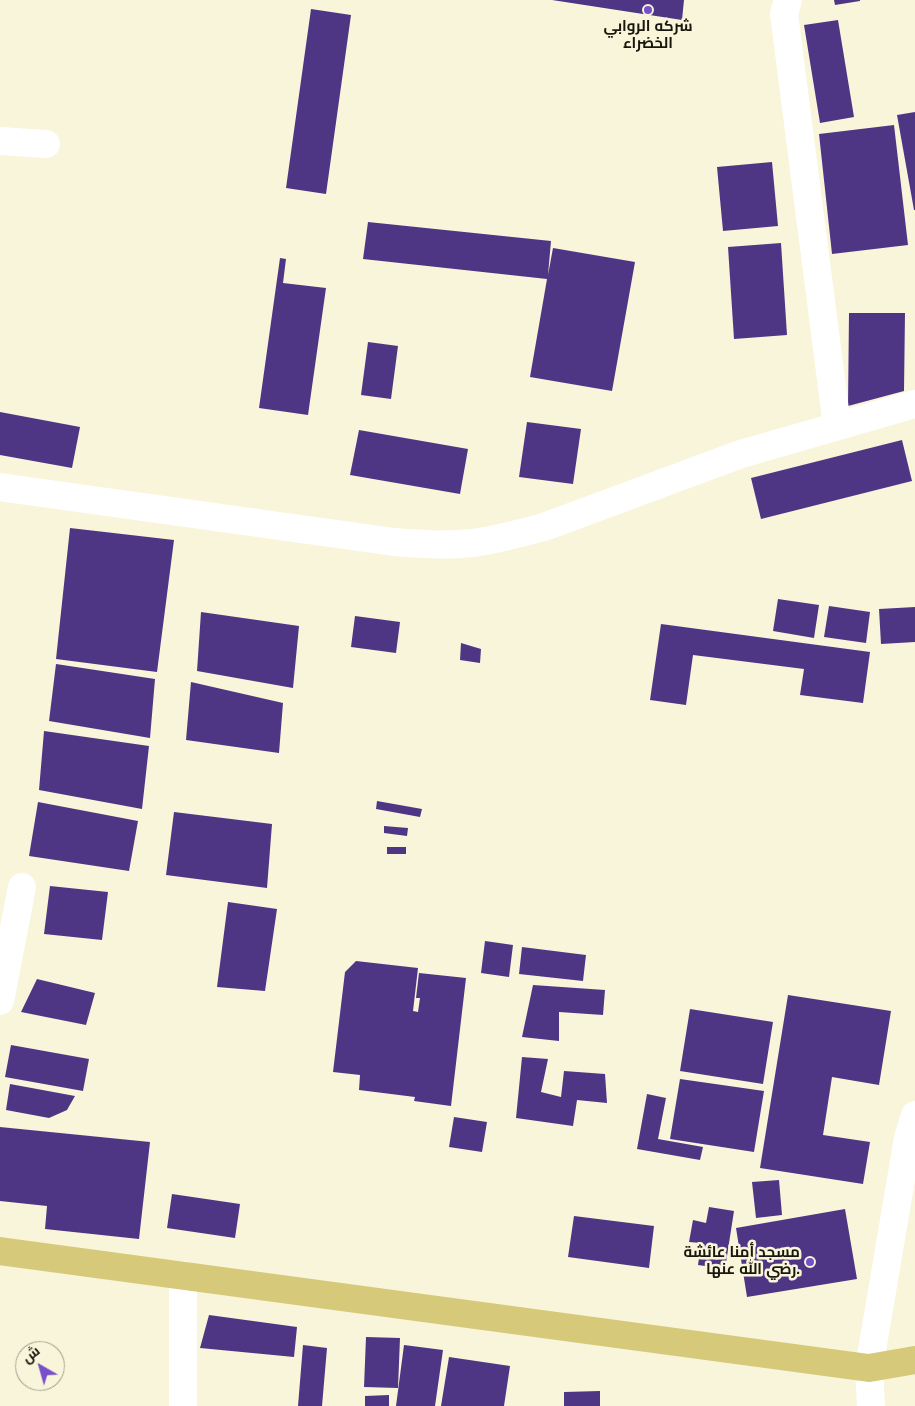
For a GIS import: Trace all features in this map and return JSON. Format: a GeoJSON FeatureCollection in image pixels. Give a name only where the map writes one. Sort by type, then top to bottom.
{"type":"FeatureCollection","features":[{"type":"Feature","properties":{"kind":"main road"},"geometry":{"type":"LineString","coordinates":[[0,1250],[868,1368],[915,1360]]}},
{"type":"Feature","properties":{"kind":"street"},"geometry":{"type":"LineString","coordinates":[[788,0],[784,14],[837,426]]}},
{"type":"Feature","properties":{"kind":"street"},"geometry":{"type":"LineString","coordinates":[[0,141],[46,144]]}},
{"type":"Feature","properties":{"kind":"street"},"geometry":{"type":"LineString","coordinates":[[0,487],[394,542],[432,545],[471,543],[544,527],[741,454],[915,404]]}},
{"type":"Feature","properties":{"kind":"street"},"geometry":{"type":"LineString","coordinates":[[0,1002],[22,887]]}},
{"type":"Feature","properties":{"kind":"street"},"geometry":{"type":"LineString","coordinates":[[870,1406],[868,1368],[908,1138],[915,1115]]}},
{"type":"Feature","properties":{"kind":"street"},"geometry":{"type":"LineString","coordinates":[[183,1275],[183,1406]]}},
{"type":"Feature","properties":{"kind":"building","name":"شركه الروابي الخضراء"},"geometry":{"type":"Polygon","coordinates":[[[552,0],[684,0],[682,20],[552,0]]]}},
{"type":"Feature","properties":{"kind":"building"},"geometry":{"type":"Polygon","coordinates":[[[834,0],[860,0],[860,1],[835,5],[834,0]]]}},
{"type":"Feature","properties":{"kind":"building"},"geometry":{"type":"Polygon","coordinates":[[[311,9],[351,15],[326,194],[286,188],[311,9]]]}},
{"type":"Feature","properties":{"kind":"building"},"geometry":{"type":"Polygon","coordinates":[[[838,20],[854,117],[820,123],[804,25],[838,20]]]}},
{"type":"Feature","properties":{"kind":"building"},"geometry":{"type":"Polygon","coordinates":[[[915,112],[915,210],[914,210],[897,115],[915,112]]]}},
{"type":"Feature","properties":{"kind":"building"},"geometry":{"type":"Polygon","coordinates":[[[894,125],[908,245],[832,254],[819,134],[894,125]]]}},
{"type":"Feature","properties":{"kind":"building"},"geometry":{"type":"Polygon","coordinates":[[[772,162],[778,226],[723,231],[717,167],[772,162]]]}},
{"type":"Feature","properties":{"kind":"building"},"geometry":{"type":"Polygon","coordinates":[[[368,222],[551,241],[548,275],[553,248],[635,262],[612,391],[530,377],[547,279],[363,259],[368,222]]]}},
{"type":"Feature","properties":{"kind":"building"},"geometry":{"type":"Polygon","coordinates":[[[781,243],[787,335],[734,339],[728,247],[781,243]]]}},
{"type":"Feature","properties":{"kind":"building"},"geometry":{"type":"Polygon","coordinates":[[[280,258],[286,259],[283,283],[326,288],[308,415],[259,408],[280,258]]]}},
{"type":"Feature","properties":{"kind":"building"},"geometry":{"type":"Polygon","coordinates":[[[849,313],[905,313],[904,391],[848,406],[849,313]]]}},
{"type":"Feature","properties":{"kind":"building"},"geometry":{"type":"Polygon","coordinates":[[[368,342],[398,346],[391,399],[361,395],[368,342]]]}},
{"type":"Feature","properties":{"kind":"building"},"geometry":{"type":"Polygon","coordinates":[[[0,412],[80,427],[72,468],[0,455],[0,412]]]}},
{"type":"Feature","properties":{"kind":"building"},"geometry":{"type":"Polygon","coordinates":[[[527,422],[581,429],[573,484],[519,477],[527,422]]]}},
{"type":"Feature","properties":{"kind":"building"},"geometry":{"type":"Polygon","coordinates":[[[359,430],[468,449],[460,494],[350,475],[359,430]]]}},
{"type":"Feature","properties":{"kind":"building"},"geometry":{"type":"Polygon","coordinates":[[[902,440],[912,481],[761,519],[751,478],[902,440]]]}},
{"type":"Feature","properties":{"kind":"building"},"geometry":{"type":"Polygon","coordinates":[[[70,528],[174,540],[157,672],[56,659],[70,528]]]}},
{"type":"Feature","properties":{"kind":"building"},"geometry":{"type":"Polygon","coordinates":[[[778,599],[819,605],[814,638],[773,631],[778,599]]]}},
{"type":"Feature","properties":{"kind":"building"},"geometry":{"type":"Polygon","coordinates":[[[829,606],[870,612],[866,643],[824,637],[829,606]]]}},
{"type":"Feature","properties":{"kind":"building"},"geometry":{"type":"Polygon","coordinates":[[[915,607],[915,642],[881,644],[879,609],[915,607]]]}},
{"type":"Feature","properties":{"kind":"building"},"geometry":{"type":"Polygon","coordinates":[[[201,612],[299,626],[293,688],[197,671],[201,612]]]}},
{"type":"Feature","properties":{"kind":"building"},"geometry":{"type":"Polygon","coordinates":[[[355,616],[400,622],[396,653],[351,647],[355,616]]]}},
{"type":"Feature","properties":{"kind":"building"},"geometry":{"type":"Polygon","coordinates":[[[661,624],[870,652],[863,703],[800,695],[804,669],[693,655],[686,705],[650,700],[661,624]]]}},
{"type":"Feature","properties":{"kind":"building"},"geometry":{"type":"Polygon","coordinates":[[[461,643],[481,649],[480,663],[460,660],[461,643]]]}},
{"type":"Feature","properties":{"kind":"building"},"geometry":{"type":"Polygon","coordinates":[[[56,664],[155,679],[150,738],[49,721],[56,664]]]}},
{"type":"Feature","properties":{"kind":"building"},"geometry":{"type":"Polygon","coordinates":[[[191,682],[283,703],[279,753],[186,740],[191,682]]]}},
{"type":"Feature","properties":{"kind":"building"},"geometry":{"type":"Polygon","coordinates":[[[44,731],[149,746],[142,809],[39,790],[44,731]]]}},
{"type":"Feature","properties":{"kind":"building"},"geometry":{"type":"Polygon","coordinates":[[[377,801],[422,809],[420,817],[376,809],[377,801]]]}},
{"type":"Feature","properties":{"kind":"building"},"geometry":{"type":"Polygon","coordinates":[[[38,802],[138,821],[129,871],[29,856],[38,802]]]}},
{"type":"Feature","properties":{"kind":"building"},"geometry":{"type":"Polygon","coordinates":[[[174,812],[272,824],[267,888],[166,875],[174,812]]]}},
{"type":"Feature","properties":{"kind":"building"},"geometry":{"type":"Polygon","coordinates":[[[384,826],[408,828],[407,836],[384,833],[384,826]]]}},
{"type":"Feature","properties":{"kind":"building"},"geometry":{"type":"Polygon","coordinates":[[[387,847],[406,847],[406,854],[387,854],[387,847]]]}},
{"type":"Feature","properties":{"kind":"building"},"geometry":{"type":"Polygon","coordinates":[[[50,886],[108,892],[102,940],[44,934],[50,886]]]}},
{"type":"Feature","properties":{"kind":"building"},"geometry":{"type":"Polygon","coordinates":[[[228,902],[277,909],[265,991],[217,987],[228,902]]]}},
{"type":"Feature","properties":{"kind":"building"},"geometry":{"type":"Polygon","coordinates":[[[485,941],[513,945],[509,977],[481,973],[485,941]]]}},
{"type":"Feature","properties":{"kind":"building"},"geometry":{"type":"Polygon","coordinates":[[[522,947],[586,955],[583,981],[519,974],[522,947]]]}},
{"type":"Feature","properties":{"kind":"building"},"geometry":{"type":"Polygon","coordinates":[[[356,961],[418,968],[413,1011],[418,1012],[420,998],[416,998],[419,973],[466,978],[451,1106],[414,1101],[415,1097],[359,1090],[360,1075],[333,1072],[345,972],[356,961]]]}},
{"type":"Feature","properties":{"kind":"building"},"geometry":{"type":"Polygon","coordinates":[[[37,979],[95,993],[86,1025],[21,1012],[37,979]]]}},
{"type":"Feature","properties":{"kind":"building"},"geometry":{"type":"Polygon","coordinates":[[[533,985],[605,990],[603,1015],[559,1012],[559,1041],[522,1037],[533,985]]]}},
{"type":"Feature","properties":{"kind":"building"},"geometry":{"type":"Polygon","coordinates":[[[788,995],[891,1011],[879,1085],[832,1077],[823,1135],[870,1142],[863,1184],[760,1168],[788,995]]]}},
{"type":"Feature","properties":{"kind":"building"},"geometry":{"type":"Polygon","coordinates":[[[690,1009],[773,1022],[763,1084],[680,1071],[690,1009]]]}},
{"type":"Feature","properties":{"kind":"building"},"geometry":{"type":"Polygon","coordinates":[[[11,1045],[89,1059],[83,1091],[5,1077],[11,1045]]]}},
{"type":"Feature","properties":{"kind":"building"},"geometry":{"type":"Polygon","coordinates":[[[522,1057],[548,1059],[541,1092],[561,1097],[564,1071],[605,1074],[607,1103],[577,1100],[573,1126],[516,1118],[522,1057]]]}},
{"type":"Feature","properties":{"kind":"building"},"geometry":{"type":"Polygon","coordinates":[[[680,1079],[764,1091],[754,1152],[670,1139],[680,1079]]]}},
{"type":"Feature","properties":{"kind":"building"},"geometry":{"type":"Polygon","coordinates":[[[10,1084],[75,1096],[67,1110],[49,1118],[6,1110],[10,1084]]]}},
{"type":"Feature","properties":{"kind":"building"},"geometry":{"type":"Polygon","coordinates":[[[647,1094],[666,1098],[658,1139],[703,1147],[700,1160],[637,1149],[647,1094]]]}},
{"type":"Feature","properties":{"kind":"building"},"geometry":{"type":"Polygon","coordinates":[[[454,1117],[487,1122],[482,1152],[449,1147],[454,1117]]]}},
{"type":"Feature","properties":{"kind":"building"},"geometry":{"type":"Polygon","coordinates":[[[0,1127],[150,1142],[139,1239],[45,1229],[47,1206],[0,1201],[0,1127]]]}},
{"type":"Feature","properties":{"kind":"building"},"geometry":{"type":"Polygon","coordinates":[[[779,1180],[782,1215],[756,1218],[752,1182],[779,1180]]]}},
{"type":"Feature","properties":{"kind":"building"},"geometry":{"type":"Polygon","coordinates":[[[172,1194],[240,1204],[235,1238],[167,1228],[172,1194]]]}},
{"type":"Feature","properties":{"kind":"building"},"geometry":{"type":"Polygon","coordinates":[[[709,1207],[734,1211],[725,1269],[698,1265],[701,1243],[689,1242],[693,1220],[706,1223],[709,1207]]]}},
{"type":"Feature","properties":{"kind":"building"},"geometry":{"type":"Polygon","coordinates":[[[845,1209],[857,1279],[747,1297],[736,1228],[845,1209]]]}},
{"type":"Feature","properties":{"kind":"building"},"geometry":{"type":"Polygon","coordinates":[[[574,1216],[654,1226],[649,1268],[568,1257],[574,1216]]]}},
{"type":"Feature","properties":{"kind":"building"},"geometry":{"type":"Polygon","coordinates":[[[209,1315],[297,1327],[294,1357],[200,1348],[209,1315]]]}},
{"type":"Feature","properties":{"kind":"building"},"geometry":{"type":"Polygon","coordinates":[[[366,1337],[400,1338],[398,1388],[364,1387],[366,1337]]]}},
{"type":"Feature","properties":{"kind":"building"},"geometry":{"type":"Polygon","coordinates":[[[303,1345],[327,1348],[322,1406],[298,1406],[303,1345]]]}},
{"type":"Feature","properties":{"kind":"building"},"geometry":{"type":"Polygon","coordinates":[[[404,1345],[443,1350],[435,1406],[396,1406],[404,1345]]]}},
{"type":"Feature","properties":{"kind":"building"},"geometry":{"type":"Polygon","coordinates":[[[449,1357],[510,1366],[504,1406],[441,1406],[449,1357]]]}},
{"type":"Feature","properties":{"kind":"building"},"geometry":{"type":"Polygon","coordinates":[[[600,1391],[600,1406],[564,1406],[564,1392],[600,1391]]]}},
{"type":"Feature","properties":{"kind":"building"},"geometry":{"type":"Polygon","coordinates":[[[389,1395],[389,1406],[365,1406],[365,1396],[389,1395]]]}},
{"type":"Feature","properties":{"kind":"place","name":"شركه الروابي الخضراء"},"geometry":{"type":"Point","coordinates":[648,10]}},
{"type":"Feature","properties":{"kind":"place","name":"مسجد أمنا عائشة رضي الله عنها."},"geometry":{"type":"Point","coordinates":[810,1262]}}]}
